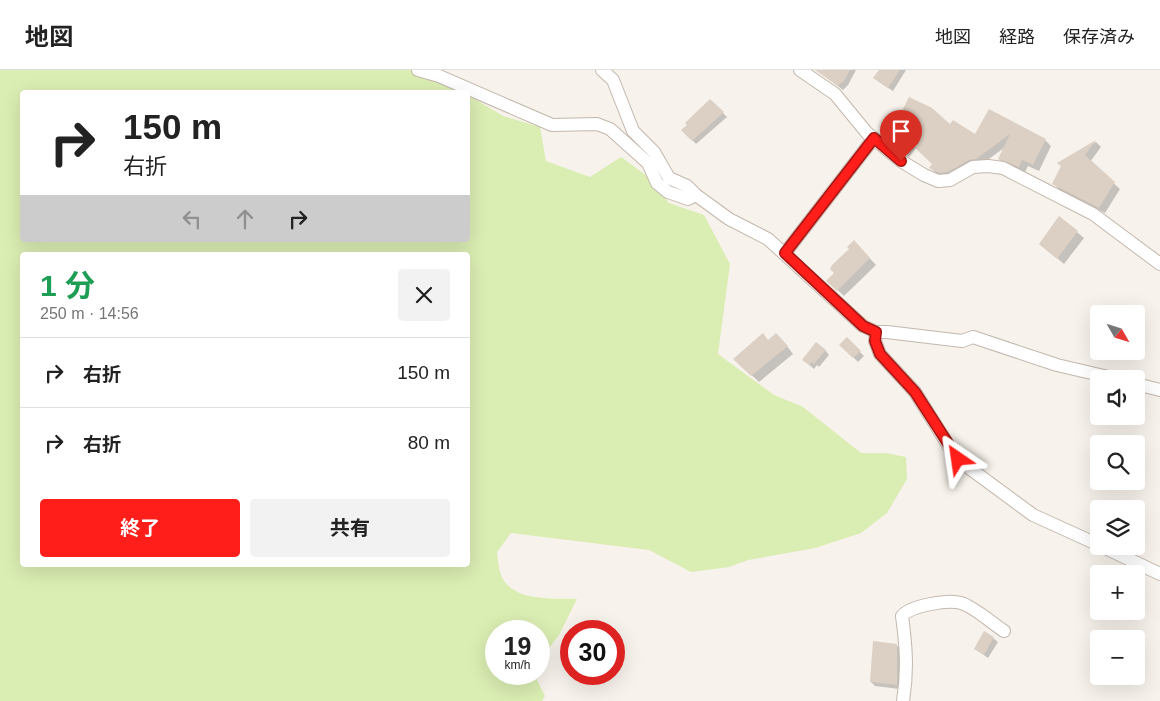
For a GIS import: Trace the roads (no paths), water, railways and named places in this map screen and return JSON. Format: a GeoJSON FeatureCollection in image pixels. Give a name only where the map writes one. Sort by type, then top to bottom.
{"type":"FeatureCollection","features":[{"type":"Feature","properties":{"kind":"street"},"geometry":{"type":"LineString","coordinates":[[418,70],[439,76],[552,125],[597,124],[610,129],[648,163],[656,183],[668,192],[688,199],[696,195]]}},
{"type":"Feature","properties":{"kind":"street"},"geometry":{"type":"LineString","coordinates":[[602,70],[613,80],[633,131],[654,152],[669,178],[687,186],[696,195],[729,219],[768,239],[863,326],[876,332],[962,342],[973,337],[1057,365],[1090,373]]}},
{"type":"Feature","properties":{"kind":"street"},"geometry":{"type":"LineString","coordinates":[[800,70],[835,94],[846,110],[901,161],[938,181],[950,180],[972,167],[988,166],[1003,168],[1093,214],[1160,264]]}},
{"type":"Feature","properties":{"kind":"street"},"geometry":{"type":"LineString","coordinates":[[785,253],[874,138]]}},
{"type":"Feature","properties":{"kind":"street"},"geometry":{"type":"LineString","coordinates":[[876,332],[875,341],[880,354],[915,392],[958,459],[1033,515],[1090,541]]}},
{"type":"Feature","properties":{"kind":"street"},"geometry":{"type":"LineString","coordinates":[[1145,386],[1160,390]]}},
{"type":"Feature","properties":{"kind":"street"},"geometry":{"type":"LineString","coordinates":[[1119,555],[1160,574]]}},
{"type":"Feature","properties":{"kind":"street"},"geometry":{"type":"LineString","coordinates":[[903,701],[907,678],[907,651],[902,616],[906,610],[921,606],[961,603],[1004,631]]}}]}
